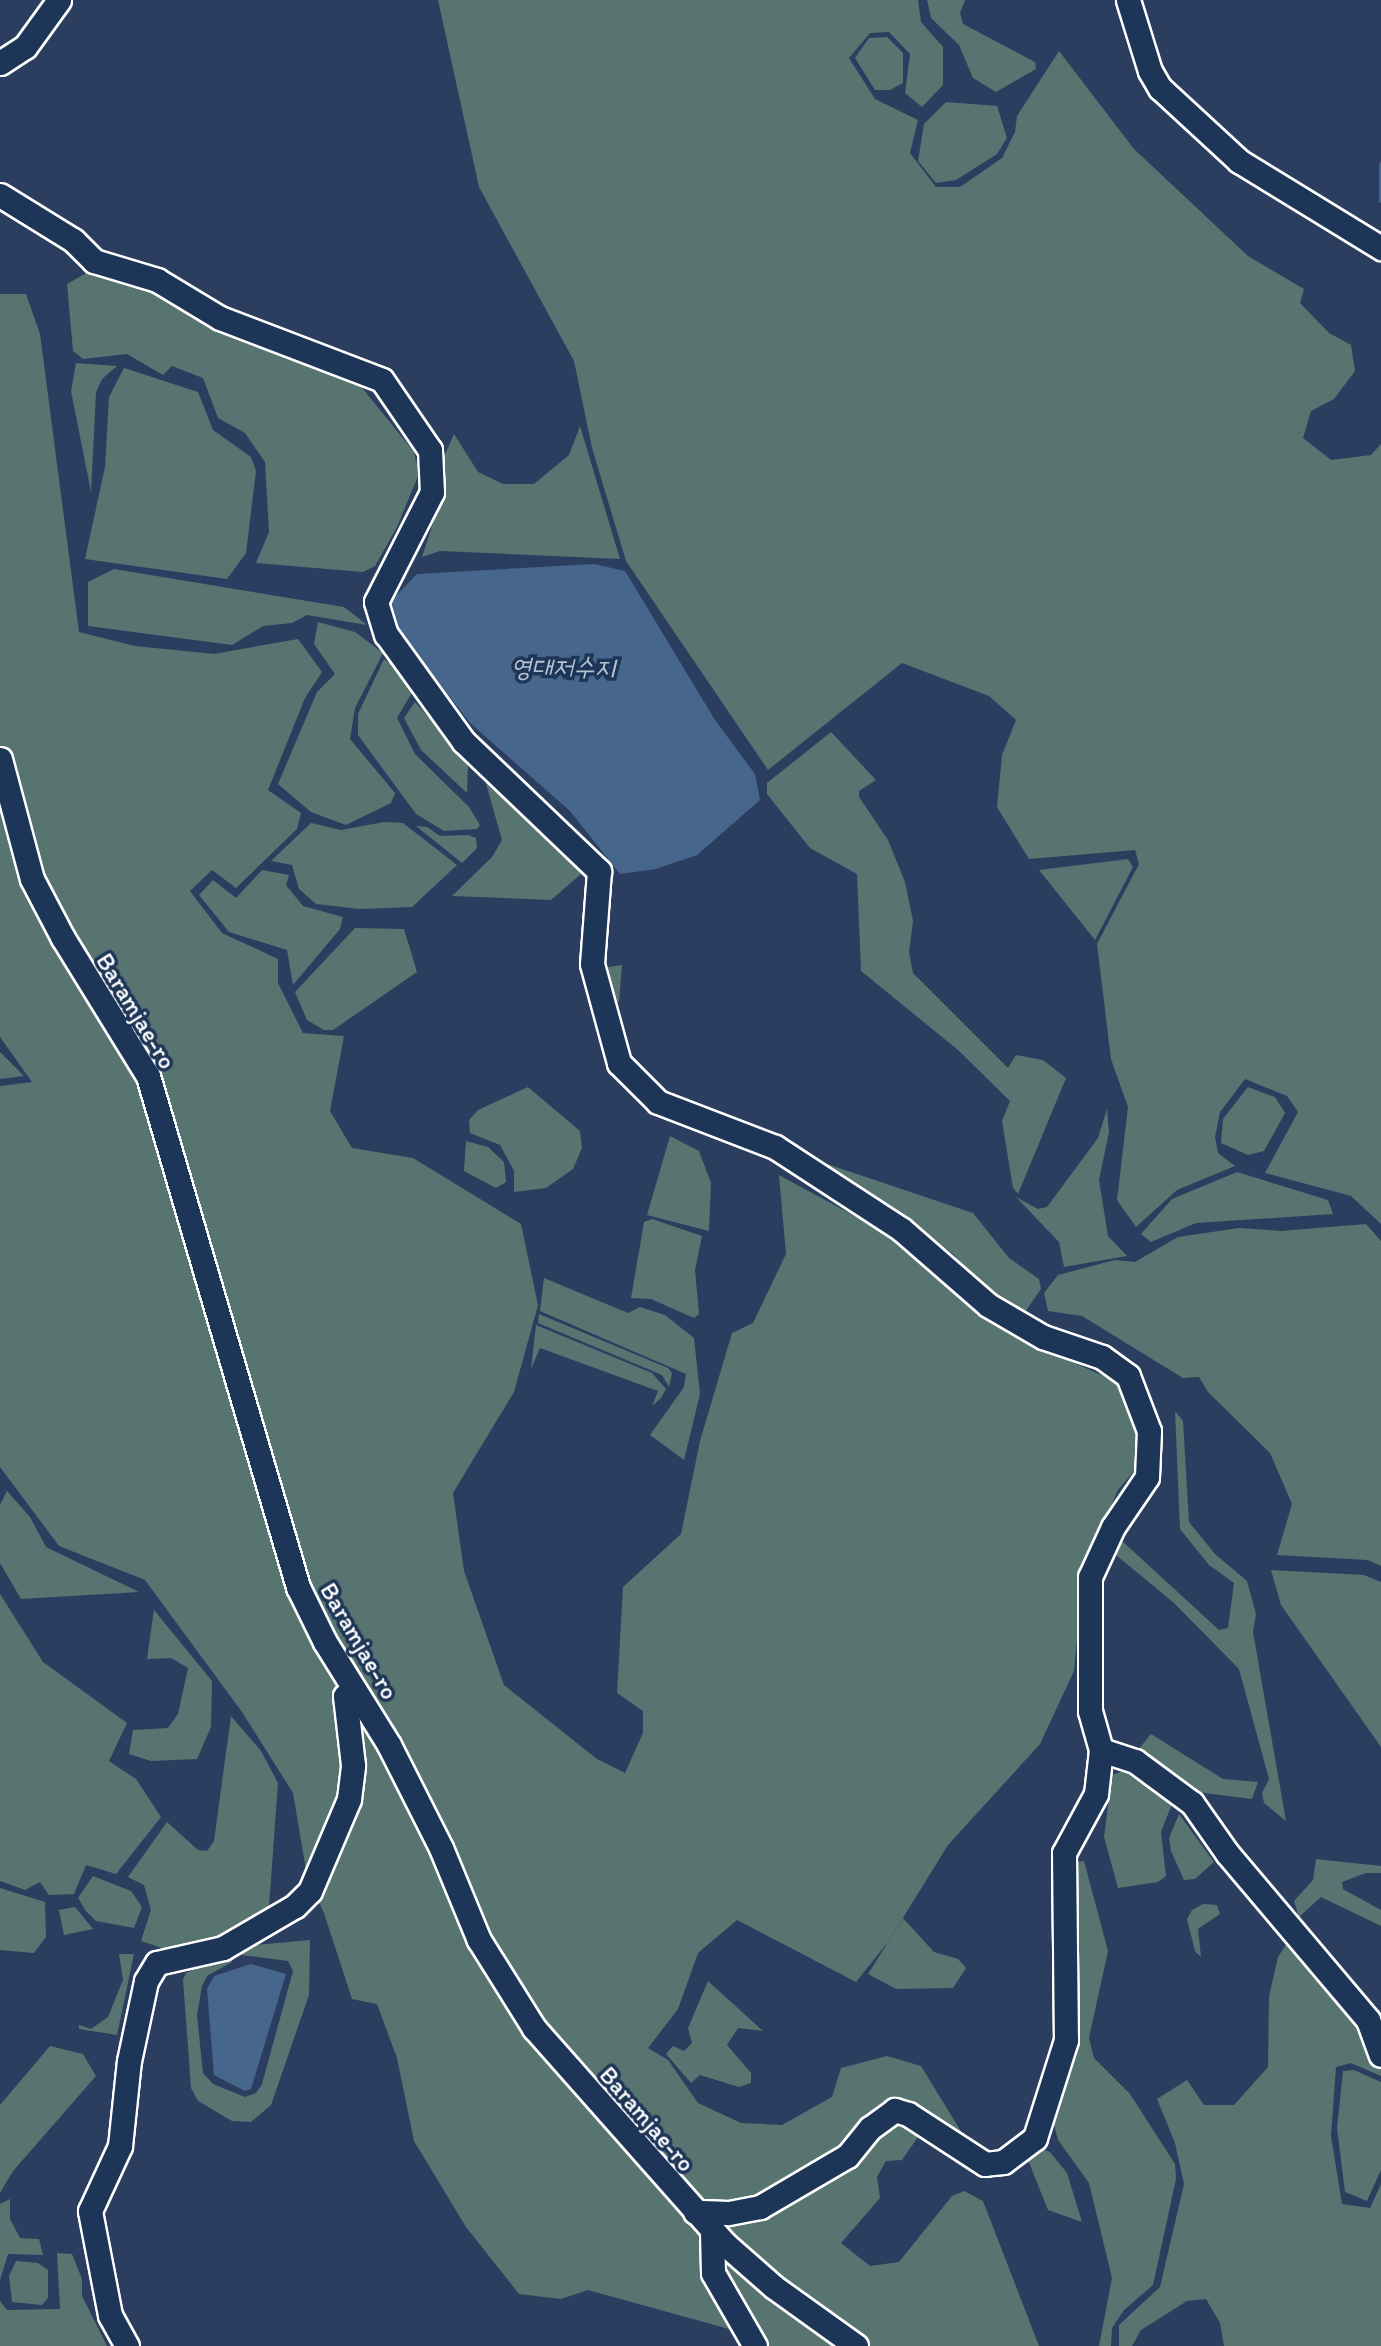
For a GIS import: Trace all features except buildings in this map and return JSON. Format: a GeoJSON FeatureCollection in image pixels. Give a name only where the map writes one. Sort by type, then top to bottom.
{"type":"FeatureCollection","features":[{"type":"Feature","properties":{"kind":"street"},"geometry":{"type":"LineString","coordinates":[[0,64],[25,47],[59,0]]}},
{"type":"Feature","properties":{"kind":"street"},"geometry":{"type":"LineString","coordinates":[[1128,0],[1160,88],[1239,161],[1381,248]]}},
{"type":"Feature","properties":{"kind":"street"},"geometry":{"type":"LineString","coordinates":[[0,195],[73,240],[94,261],[157,280],[220,318],[382,380],[430,450],[432,492],[376,602],[386,634],[464,742],[599,871],[592,964],[619,1063],[658,1102],[775,1147],[901,1228],[988,1305],[1043,1337],[1101,1357],[1128,1376],[1149,1431],[1147,1477],[1113,1527],[1090,1577],[1090,1712],[1101,1750],[1096,1794],[1064,1853],[1066,2040],[1035,2138],[1003,2162],[985,2164],[908,2114],[895,2110],[870,2128],[847,2156],[760,2207],[728,2213],[695,2212]]}},
{"type":"Feature","properties":{"kind":"street","name":"Baramjae-ro"},"geometry":{"type":"LineString","coordinates":[[0,759],[32,879],[63,939],[148,1076],[298,1587],[389,1745],[441,1848],[479,1940],[534,2028],[712,2231],[774,2287],[856,2346]]}},
{"type":"Feature","properties":{"kind":"street"},"geometry":{"type":"LineString","coordinates":[[127,2346],[110,2315],[90,2211],[120,2146],[129,2061],[146,1981],[157,1964],[223,1948],[295,1906],[310,1891],[349,1799],[353,1765],[345,1696],[355,1689]]}},
{"type":"Feature","properties":{"kind":"street"},"geometry":{"type":"LineString","coordinates":[[1101,1750],[1135,1761],[1192,1803],[1227,1853],[1368,2020],[1381,2055]]}},
{"type":"Feature","properties":{"kind":"street"},"geometry":{"type":"LineString","coordinates":[[712,2231],[713,2273],[755,2346]]}},
{"type":"Feature","properties":{"kind":"green space"},"geometry":{"type":"Polygon","coordinates":[[[438,0],[918,0],[921,22],[943,47],[943,85],[922,107],[905,93],[910,54],[889,32],[870,33],[849,58],[875,99],[918,120],[910,153],[936,187],[960,187],[1002,158],[1015,132],[1017,116],[1059,51],[1134,149],[1248,256],[1304,289],[1300,303],[1329,333],[1351,345],[1355,371],[1334,399],[1311,411],[1303,438],[1331,460],[1371,455],[1381,444],[1381,1224],[1351,1196],[1265,1173],[1298,1112],[1287,1096],[1245,1079],[1220,1112],[1215,1137],[1218,1153],[1235,1166],[1177,1190],[1136,1227],[1117,1200],[1128,1107],[1111,1059],[1097,944],[1139,864],[1135,850],[1029,859],[997,807],[1002,755],[1016,720],[989,696],[902,663],[768,770],[626,561],[592,448],[574,361],[479,187],[438,0]]]}},
{"type":"Feature","properties":{"kind":"green space"},"geometry":{"type":"Polygon","coordinates":[[[927,0],[965,0],[960,13],[963,24],[1035,62],[1036,69],[996,92],[973,78],[959,45],[931,18],[927,0]]]}},
{"type":"Feature","properties":{"kind":"green space"},"geometry":{"type":"Polygon","coordinates":[[[887,37],[903,53],[903,83],[890,90],[875,90],[855,58],[869,38],[887,37]]]}},
{"type":"Feature","properties":{"kind":"green space"},"geometry":{"type":"Polygon","coordinates":[[[946,102],[997,106],[1007,138],[997,154],[956,180],[936,183],[918,161],[924,124],[946,102]]]}},
{"type":"Feature","properties":{"kind":"green space"},"geometry":{"type":"Polygon","coordinates":[[[88,272],[157,291],[239,339],[355,379],[414,452],[419,474],[397,527],[375,566],[363,572],[256,563],[269,532],[265,462],[245,433],[218,418],[203,378],[172,366],[163,375],[127,354],[83,359],[73,351],[67,284],[88,272]]]}},
{"type":"Feature","properties":{"kind":"green space"},"geometry":{"type":"Polygon","coordinates":[[[0,294],[26,294],[40,334],[79,632],[135,646],[214,654],[298,639],[322,672],[305,698],[268,790],[301,813],[297,829],[236,888],[212,870],[190,891],[222,933],[278,959],[278,983],[303,1033],[344,1036],[330,1111],[352,1148],[413,1158],[521,1224],[538,1305],[514,1392],[453,1493],[464,1571],[504,1685],[597,1759],[625,1773],[643,1733],[643,1711],[617,1693],[623,1587],[681,1534],[700,1441],[732,1333],[753,1323],[786,1254],[779,1175],[875,1227],[967,1299],[1036,1346],[1115,1381],[1138,1427],[1135,1470],[1118,1490],[1084,1569],[1074,1671],[1040,1744],[948,1845],[888,1942],[856,1982],[737,1920],[698,1953],[678,2009],[648,2048],[668,2060],[698,2103],[741,2123],[782,2125],[832,2097],[841,2068],[887,2056],[921,2066],[965,2138],[929,2121],[902,2160],[886,2161],[877,2177],[880,2198],[841,2243],[870,2266],[899,2262],[952,2196],[964,2191],[983,2201],[1039,2346],[760,2346],[755,2339],[729,2329],[588,2290],[561,2299],[519,2294],[466,2227],[414,2141],[397,2058],[377,2004],[352,1999],[324,1913],[307,1876],[293,1793],[242,1712],[145,1580],[59,1546],[0,1467],[0,1086],[32,1082],[0,1037],[0,294]]]}},
{"type":"Feature","properties":{"kind":"green space"},"geometry":{"type":"Polygon","coordinates":[[[76,363],[117,366],[102,379],[96,392],[91,492],[71,391],[76,363]]]}},
{"type":"Feature","properties":{"kind":"green space"},"geometry":{"type":"Polygon","coordinates":[[[124,368],[198,392],[213,430],[251,457],[256,471],[246,553],[227,579],[85,559],[105,467],[109,397],[124,368]]]}},
{"type":"Feature","properties":{"kind":"green space"},"geometry":{"type":"Polygon","coordinates":[[[580,426],[620,559],[440,551],[422,557],[441,499],[443,459],[454,434],[478,472],[503,484],[534,484],[569,455],[580,426]]]}},
{"type":"Feature","properties":{"kind":"green space"},"geometry":{"type":"Polygon","coordinates":[[[114,569],[344,607],[367,625],[307,615],[292,623],[263,626],[232,645],[88,626],[88,582],[114,569]]]}},
{"type":"Feature","properties":{"kind":"green space"},"geometry":{"type":"Polygon","coordinates":[[[318,622],[355,632],[383,653],[355,708],[350,739],[395,793],[391,803],[346,825],[311,812],[278,784],[317,692],[335,674],[314,644],[318,622]]]}},
{"type":"Feature","properties":{"kind":"green space"},"geometry":{"type":"Polygon","coordinates":[[[384,659],[408,677],[414,689],[397,718],[415,754],[469,807],[480,825],[477,829],[444,831],[416,814],[358,735],[358,714],[384,659]]]}},
{"type":"Feature","properties":{"kind":"green space"},"geometry":{"type":"Polygon","coordinates":[[[415,702],[468,761],[467,793],[421,750],[404,718],[415,702]]]}},
{"type":"Feature","properties":{"kind":"green space"},"geometry":{"type":"Polygon","coordinates":[[[831,732],[876,780],[859,791],[859,797],[888,840],[905,882],[913,921],[909,952],[913,973],[1008,1068],[1016,1055],[1043,1060],[1066,1078],[1018,1194],[1013,1188],[1002,1121],[1010,1101],[958,1050],[861,971],[857,874],[810,848],[767,794],[767,783],[831,732]]]}},
{"type":"Feature","properties":{"kind":"green space"},"geometry":{"type":"Polygon","coordinates":[[[483,773],[573,860],[581,874],[551,900],[452,896],[492,857],[502,840],[483,773]]]}},
{"type":"Feature","properties":{"kind":"green space"},"geometry":{"type":"Polygon","coordinates":[[[384,822],[403,823],[457,865],[412,907],[360,909],[316,904],[299,889],[292,865],[271,861],[311,823],[341,830],[384,822]]]}},
{"type":"Feature","properties":{"kind":"green space"},"geometry":{"type":"Polygon","coordinates":[[[416,826],[427,827],[440,836],[468,835],[476,838],[477,848],[462,863],[416,826]]]}},
{"type":"Feature","properties":{"kind":"green space"},"geometry":{"type":"Polygon","coordinates":[[[1128,859],[1133,867],[1095,940],[1039,870],[1128,859]]]}},
{"type":"Feature","properties":{"kind":"green space"},"geometry":{"type":"Polygon","coordinates":[[[262,870],[289,875],[286,885],[303,906],[343,917],[340,929],[293,985],[287,950],[229,932],[199,895],[213,880],[236,898],[262,870]]]}},
{"type":"Feature","properties":{"kind":"green space"},"geometry":{"type":"Polygon","coordinates":[[[355,928],[404,929],[417,972],[333,1030],[324,1030],[307,1020],[295,992],[355,928]]]}},
{"type":"Feature","properties":{"kind":"green space"},"geometry":{"type":"Polygon","coordinates":[[[622,965],[619,1002],[610,1003],[602,968],[622,965]]]}},
{"type":"Feature","properties":{"kind":"green space"},"geometry":{"type":"Polygon","coordinates":[[[0,1052],[24,1076],[0,1079],[0,1052]]]}},
{"type":"Feature","properties":{"kind":"green space"},"geometry":{"type":"Polygon","coordinates":[[[528,1087],[580,1131],[582,1148],[573,1169],[546,1188],[514,1192],[514,1171],[500,1145],[470,1133],[469,1120],[478,1110],[528,1087]]]}},
{"type":"Feature","properties":{"kind":"green space"},"geometry":{"type":"Polygon","coordinates":[[[1248,1087],[1275,1097],[1285,1113],[1264,1151],[1248,1155],[1221,1143],[1223,1119],[1248,1087]]]}},
{"type":"Feature","properties":{"kind":"green space"},"geometry":{"type":"Polygon","coordinates":[[[1107,1109],[1109,1132],[1099,1180],[1108,1236],[1127,1256],[1064,1267],[1059,1242],[1016,1197],[1038,1209],[1047,1207],[1098,1138],[1107,1109]]]}},
{"type":"Feature","properties":{"kind":"green space"},"geometry":{"type":"Polygon","coordinates":[[[670,1136],[699,1151],[711,1183],[709,1231],[647,1215],[670,1136]]]}},
{"type":"Feature","properties":{"kind":"green space"},"geometry":{"type":"Polygon","coordinates":[[[466,1141],[488,1147],[504,1162],[506,1182],[496,1188],[464,1171],[466,1141]]]}},
{"type":"Feature","properties":{"kind":"green space"},"geometry":{"type":"Polygon","coordinates":[[[824,1163],[973,1213],[1009,1258],[1039,1279],[1041,1289],[1025,1312],[972,1278],[954,1255],[910,1221],[821,1167],[824,1163]]]}},
{"type":"Feature","properties":{"kind":"green space"},"geometry":{"type":"Polygon","coordinates":[[[1237,1172],[1328,1200],[1333,1214],[1196,1223],[1151,1242],[1141,1234],[1172,1199],[1237,1172]]]}},
{"type":"Feature","properties":{"kind":"green space"},"geometry":{"type":"Polygon","coordinates":[[[652,1219],[702,1236],[695,1270],[699,1314],[694,1318],[651,1299],[631,1298],[644,1222],[652,1219]]]}},
{"type":"Feature","properties":{"kind":"green space"},"geometry":{"type":"Polygon","coordinates":[[[1366,1224],[1381,1241],[1381,1566],[1368,1560],[1277,1555],[1292,1504],[1270,1453],[1208,1392],[1199,1377],[1183,1378],[1082,1316],[1048,1311],[1044,1293],[1058,1275],[1115,1260],[1135,1262],[1178,1237],[1239,1228],[1281,1231],[1366,1224]]]}},
{"type":"Feature","properties":{"kind":"green space"},"geometry":{"type":"Polygon","coordinates":[[[544,1278],[628,1313],[640,1307],[665,1315],[694,1338],[700,1394],[684,1460],[650,1435],[684,1387],[686,1374],[540,1311],[544,1278]]]}},
{"type":"Feature","properties":{"kind":"green space"},"geometry":{"type":"Polygon","coordinates":[[[539,1314],[668,1368],[672,1373],[669,1387],[662,1375],[538,1323],[539,1314]]]}},
{"type":"Feature","properties":{"kind":"green space"},"geometry":{"type":"Polygon","coordinates":[[[536,1325],[652,1373],[666,1389],[652,1406],[658,1391],[540,1348],[531,1369],[536,1325]]]}},
{"type":"Feature","properties":{"kind":"green space"},"geometry":{"type":"Polygon","coordinates":[[[1175,1411],[1183,1421],[1189,1522],[1215,1554],[1247,1581],[1256,1614],[1253,1632],[1286,1821],[1264,1803],[1262,1793],[1269,1779],[1239,1669],[1174,1603],[1116,1555],[1122,1541],[1219,1630],[1228,1628],[1234,1583],[1209,1565],[1180,1529],[1175,1411]]]}},
{"type":"Feature","properties":{"kind":"green space"},"geometry":{"type":"Polygon","coordinates":[[[7,1491],[30,1517],[46,1547],[139,1592],[21,1599],[0,1563],[0,1505],[7,1491]]]}},
{"type":"Feature","properties":{"kind":"green space"},"geometry":{"type":"Polygon","coordinates":[[[1271,1570],[1364,1575],[1381,1582],[1381,1747],[1281,1605],[1271,1570]]]}},
{"type":"Feature","properties":{"kind":"green space"},"geometry":{"type":"Polygon","coordinates":[[[0,1594],[43,1662],[127,1723],[109,1761],[136,1779],[161,1817],[116,1874],[86,1865],[74,1894],[49,1895],[40,1882],[25,1890],[0,1881],[0,1594]]]}},
{"type":"Feature","properties":{"kind":"green space"},"geometry":{"type":"Polygon","coordinates":[[[154,1610],[212,1681],[211,1727],[197,1759],[151,1761],[129,1754],[133,1730],[168,1728],[178,1714],[188,1668],[171,1658],[147,1659],[154,1610]]]}},
{"type":"Feature","properties":{"kind":"green space"},"geometry":{"type":"Polygon","coordinates":[[[231,1716],[261,1751],[278,1783],[269,1907],[223,1937],[165,1949],[141,1941],[151,1910],[144,1885],[128,1877],[167,1822],[198,1850],[207,1851],[214,1841],[231,1716]]]}},
{"type":"Feature","properties":{"kind":"green space"},"geometry":{"type":"Polygon","coordinates":[[[1151,1734],[1223,1779],[1258,1782],[1252,1799],[1189,1791],[1137,1751],[1151,1734]]]}},
{"type":"Feature","properties":{"kind":"green space"},"geometry":{"type":"Polygon","coordinates":[[[1123,1771],[1172,1804],[1161,1832],[1166,1876],[1158,1882],[1118,1888],[1104,1837],[1112,1775],[1123,1771]]]}},
{"type":"Feature","properties":{"kind":"green space"},"geometry":{"type":"Polygon","coordinates":[[[1179,1814],[1214,1862],[1195,1879],[1184,1880],[1171,1851],[1169,1838],[1179,1814]]]}},
{"type":"Feature","properties":{"kind":"green space"},"geometry":{"type":"Polygon","coordinates":[[[1316,1859],[1381,1866],[1381,1873],[1366,1873],[1342,1882],[1343,1889],[1381,1910],[1381,1926],[1321,1897],[1299,1917],[1294,1901],[1313,1880],[1316,1859]]]}},
{"type":"Feature","properties":{"kind":"green space"},"geometry":{"type":"Polygon","coordinates":[[[1084,1861],[1108,1951],[1089,2038],[1094,2058],[1130,2094],[1175,2164],[1176,2179],[1153,2285],[1124,2310],[1112,2328],[1111,2346],[1099,2346],[1112,2278],[1089,2183],[1058,2140],[1052,2117],[1075,2042],[1077,1862],[1084,1861]]]}},
{"type":"Feature","properties":{"kind":"green space"},"geometry":{"type":"Polygon","coordinates":[[[93,1876],[131,1891],[142,1907],[134,1928],[96,1921],[86,1911],[78,1898],[93,1876]]]}},
{"type":"Feature","properties":{"kind":"green space"},"geometry":{"type":"Polygon","coordinates":[[[0,1888],[45,1902],[46,1937],[34,1953],[0,1950],[0,1888]]]}},
{"type":"Feature","properties":{"kind":"green space"},"geometry":{"type":"Polygon","coordinates":[[[1203,1904],[1217,1905],[1220,1914],[1198,1929],[1201,1957],[1195,1951],[1187,1919],[1192,1910],[1203,1904]]]}},
{"type":"Feature","properties":{"kind":"green space"},"geometry":{"type":"Polygon","coordinates":[[[75,1907],[93,1929],[64,1935],[59,1910],[75,1907]]]}},
{"type":"Feature","properties":{"kind":"green space"},"geometry":{"type":"Polygon","coordinates":[[[903,1918],[934,1952],[958,1959],[966,1968],[953,1988],[896,1989],[868,1974],[903,1918]]]}},
{"type":"Feature","properties":{"kind":"green space"},"geometry":{"type":"Polygon","coordinates":[[[310,1940],[309,1995],[271,2105],[251,2122],[232,2121],[198,2101],[191,2088],[183,1980],[186,1973],[229,1953],[232,1962],[207,1976],[202,1986],[197,2015],[203,2073],[213,2084],[245,2097],[256,2093],[262,2084],[293,1971],[288,1961],[242,1955],[246,1946],[310,1940]]]}},
{"type":"Feature","properties":{"kind":"green space"},"geometry":{"type":"Polygon","coordinates":[[[1289,1940],[1358,2023],[1381,2068],[1381,2076],[1351,2063],[1336,2067],[1331,2136],[1342,2204],[1370,2208],[1381,2184],[1381,2346],[1224,2346],[1220,2323],[1206,2299],[1187,2301],[1141,2330],[1132,2346],[1119,2346],[1119,2325],[1160,2287],[1184,2184],[1175,2143],[1157,2099],[1187,2080],[1204,2105],[1234,2105],[1268,2067],[1269,1996],[1278,1957],[1289,1940]]]}},
{"type":"Feature","properties":{"kind":"green space"},"geometry":{"type":"Polygon","coordinates":[[[119,1954],[134,1954],[117,2035],[79,2029],[79,2025],[91,2029],[108,2017],[123,1980],[119,1954]]]}},
{"type":"Feature","properties":{"kind":"green space"},"geometry":{"type":"Polygon","coordinates":[[[708,1981],[763,2031],[738,2028],[727,2045],[751,2073],[751,2083],[739,2087],[700,2075],[691,2083],[666,2054],[673,2046],[684,2051],[692,2043],[688,2028],[708,1981]]]}},
{"type":"Feature","properties":{"kind":"green space"},"geometry":{"type":"Polygon","coordinates":[[[50,2046],[83,2054],[96,2076],[13,2171],[0,2193],[0,2105],[50,2046]]]}},
{"type":"Feature","properties":{"kind":"green space"},"geometry":{"type":"Polygon","coordinates":[[[1354,2070],[1381,2082],[1381,2170],[1367,2201],[1345,2192],[1337,2128],[1343,2071],[1354,2070]]]}},
{"type":"Feature","properties":{"kind":"green space"},"geometry":{"type":"Polygon","coordinates":[[[1042,2149],[1050,2152],[1067,2173],[1082,2222],[1048,2210],[1028,2160],[1042,2149]]]}},
{"type":"Feature","properties":{"kind":"green space"},"geometry":{"type":"Polygon","coordinates":[[[10,2199],[10,2219],[20,2238],[39,2239],[43,2255],[8,2254],[0,2280],[0,2204],[10,2199]]]}},
{"type":"Feature","properties":{"kind":"green space"},"geometry":{"type":"Polygon","coordinates":[[[57,2253],[72,2254],[82,2279],[82,2296],[107,2346],[0,2346],[0,2301],[7,2310],[60,2309],[57,2253]]]}},
{"type":"Feature","properties":{"kind":"green space"},"geometry":{"type":"Polygon","coordinates":[[[16,2261],[38,2263],[48,2270],[48,2298],[42,2305],[12,2302],[9,2276],[16,2261]]]}},
{"type":"Feature","properties":{"kind":"water","name":"영대저수지"},"geometry":{"type":"Polygon","coordinates":[[[594,564],[625,571],[715,720],[755,774],[760,800],[697,855],[656,869],[620,874],[570,811],[470,723],[398,630],[391,601],[417,574],[594,564]]]}},
{"type":"Feature","properties":{"kind":"water"},"geometry":{"type":"Polygon","coordinates":[[[251,1964],[286,1974],[251,2089],[245,2091],[214,2075],[207,1989],[214,1976],[251,1964]]]}},
{"type":"Feature","properties":{"kind":"waterway"},"geometry":{"type":"LineString","coordinates":[[1381,164],[1381,200]]}}]}
